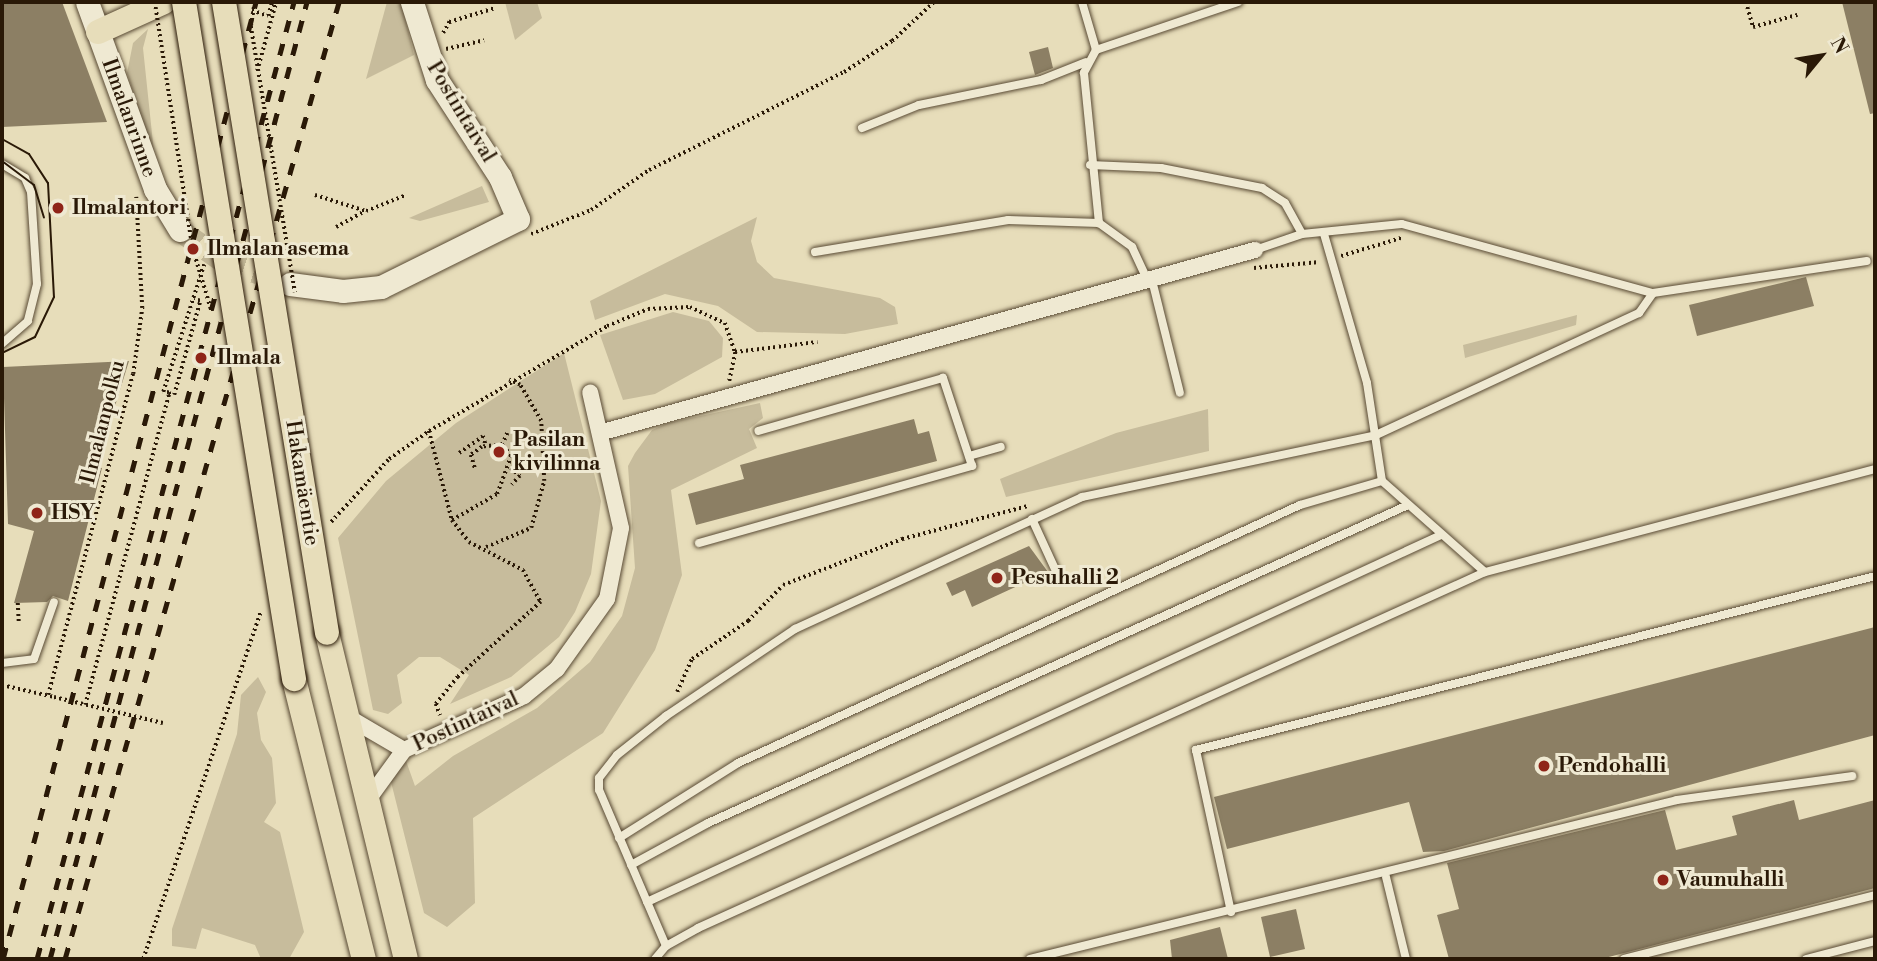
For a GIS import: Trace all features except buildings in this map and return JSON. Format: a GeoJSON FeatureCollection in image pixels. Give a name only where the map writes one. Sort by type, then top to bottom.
{"type":"FeatureCollection","features":[{"type":"Feature","properties":{"kind":"main road"},"geometry":{"type":"LineString","coordinates":[[98,32],[164,2]]}},
{"type":"Feature","properties":{"kind":"main road","name":"Hakamäentie"},"geometry":{"type":"LineString","coordinates":[[184,2],[294,679],[361,948]]}},
{"type":"Feature","properties":{"kind":"main road","name":"Hakamäentie"},"geometry":{"type":"LineString","coordinates":[[224,2],[327,634],[365,804],[406,959]]}},
{"type":"Feature","properties":{"kind":"street","name":"Ilmalanrinne"},"geometry":{"type":"LineString","coordinates":[[87,2],[155,189],[180,230]]}},
{"type":"Feature","properties":{"kind":"street","name":"Postintaival"},"geometry":{"type":"LineString","coordinates":[[412,2],[437,80],[500,177],[521,228]]}},
{"type":"Feature","properties":{"kind":"street"},"geometry":{"type":"LineString","coordinates":[[290,284],[343,291],[381,287],[521,228]]}},
{"type":"Feature","properties":{"kind":"street"},"geometry":{"type":"LineString","coordinates":[[603,432],[1255,250]]}},
{"type":"Feature","properties":{"kind":"street","name":"Postintaival"},"geometry":{"type":"LineString","coordinates":[[404,750],[447,733],[524,696],[557,669],[607,599],[621,528],[603,432],[590,392]]}},
{"type":"Feature","properties":{"kind":"street"},"geometry":{"type":"LineString","coordinates":[[344,715],[404,750],[365,804]]}},
{"type":"Feature","properties":{"kind":"lane"},"geometry":{"type":"LineString","coordinates":[[1082,2],[1096,50]]}},
{"type":"Feature","properties":{"kind":"lane"},"geometry":{"type":"LineString","coordinates":[[862,128],[919,105],[1041,80],[1086,62],[1096,50],[1238,2]]}},
{"type":"Feature","properties":{"kind":"lane"},"geometry":{"type":"LineString","coordinates":[[1086,62],[1090,165],[1099,223]]}},
{"type":"Feature","properties":{"kind":"lane"},"geometry":{"type":"LineString","coordinates":[[2,164],[25,178],[31,192],[37,284],[28,321],[2,344]]}},
{"type":"Feature","properties":{"kind":"lane"},"geometry":{"type":"LineString","coordinates":[[1090,165],[1161,168],[1262,188],[1285,203],[1302,234]]}},
{"type":"Feature","properties":{"kind":"lane"},"geometry":{"type":"LineString","coordinates":[[815,252],[1009,220],[1099,223],[1132,247],[1150,280],[1180,393]]}},
{"type":"Feature","properties":{"kind":"lane"},"geometry":{"type":"LineString","coordinates":[[1255,250],[1302,234],[1324,234],[1402,224],[1653,293],[1867,261]]}},
{"type":"Feature","properties":{"kind":"lane"},"geometry":{"type":"LineString","coordinates":[[1324,234],[1333,258],[1376,435],[1382,481],[1406,506],[1485,572]]}},
{"type":"Feature","properties":{"kind":"lane"},"geometry":{"type":"LineString","coordinates":[[666,946],[620,838],[599,778],[617,755],[666,716],[831,608],[1032,519],[1082,498],[1376,435],[1639,313],[1653,293]]}},
{"type":"Feature","properties":{"kind":"lane"},"geometry":{"type":"LineString","coordinates":[[699,543],[972,466],[943,378],[758,431]]}},
{"type":"Feature","properties":{"kind":"lane"},"geometry":{"type":"LineString","coordinates":[[969,456],[1001,447]]}},
{"type":"Feature","properties":{"kind":"lane"},"geometry":{"type":"LineString","coordinates":[[655,959],[666,946],[1485,572],[1875,469]]}},
{"type":"Feature","properties":{"kind":"lane"},"geometry":{"type":"LineString","coordinates":[[620,838],[738,762],[1300,505],[1382,481]]}},
{"type":"Feature","properties":{"kind":"lane"},"geometry":{"type":"LineString","coordinates":[[631,865],[708,823],[1406,506]]}},
{"type":"Feature","properties":{"kind":"lane"},"geometry":{"type":"LineString","coordinates":[[1032,519],[1055,569]]}},
{"type":"Feature","properties":{"kind":"lane"},"geometry":{"type":"LineString","coordinates":[[647,902],[1441,535]]}},
{"type":"Feature","properties":{"kind":"lane"},"geometry":{"type":"LineString","coordinates":[[1231,912],[1196,750],[1875,576]]}},
{"type":"Feature","properties":{"kind":"lane"},"geometry":{"type":"LineString","coordinates":[[2,663],[34,659],[54,602]]}},
{"type":"Feature","properties":{"kind":"lane"},"geometry":{"type":"LineString","coordinates":[[1030,959],[1386,877],[1677,800],[1852,776]]}},
{"type":"Feature","properties":{"kind":"lane"},"geometry":{"type":"LineString","coordinates":[[1386,877],[1406,959]]}},
{"type":"Feature","properties":{"kind":"lane"},"geometry":{"type":"LineString","coordinates":[[1624,959],[1875,895]]}},
{"type":"Feature","properties":{"kind":"lane"},"geometry":{"type":"LineString","coordinates":[[1806,959],[1875,941]]}},
{"type":"Feature","properties":{"kind":"path"},"geometry":{"type":"LineString","coordinates":[[155,2],[193,249],[214,317]]}},
{"type":"Feature","properties":{"kind":"path"},"geometry":{"type":"LineString","coordinates":[[251,26],[255,2]]}},
{"type":"Feature","properties":{"kind":"path"},"geometry":{"type":"LineString","coordinates":[[252,10],[268,16],[274,2]]}},
{"type":"Feature","properties":{"kind":"path"},"geometry":{"type":"LineString","coordinates":[[252,89],[274,2]]}},
{"type":"Feature","properties":{"kind":"path"},"geometry":{"type":"LineString","coordinates":[[521,228],[591,210],[649,170],[844,72],[892,41],[934,2]]}},
{"type":"Feature","properties":{"kind":"path"},"geometry":{"type":"LineString","coordinates":[[1746,2],[1753,27],[1797,15]]}},
{"type":"Feature","properties":{"kind":"path"},"geometry":{"type":"LineString","coordinates":[[484,40],[450,45],[442,53],[449,22],[495,8]]}},
{"type":"Feature","properties":{"kind":"path","name":"Ilmalanpolku"},"geometry":{"type":"LineString","coordinates":[[48,695],[133,374],[142,308],[137,191]]}},
{"type":"Feature","properties":{"kind":"path"},"geometry":{"type":"LineString","coordinates":[[315,195],[366,211]]}},
{"type":"Feature","properties":{"kind":"path"},"geometry":{"type":"LineString","coordinates":[[336,227],[406,195]]}},
{"type":"Feature","properties":{"kind":"path"},"geometry":{"type":"LineString","coordinates":[[1306,266],[1429,230]]}},
{"type":"Feature","properties":{"kind":"path"},"geometry":{"type":"LineString","coordinates":[[194,301],[205,260]]}},
{"type":"Feature","properties":{"kind":"path"},"geometry":{"type":"LineString","coordinates":[[189,299],[194,301],[200,302],[174,395],[163,392],[189,299]]}},
{"type":"Feature","properties":{"kind":"path"},"geometry":{"type":"LineString","coordinates":[[328,526],[389,459],[509,380],[607,326],[674,305],[725,323],[734,352],[728,397]]}},
{"type":"Feature","properties":{"kind":"path"},"geometry":{"type":"LineString","coordinates":[[734,352],[817,342]]}},
{"type":"Feature","properties":{"kind":"path"},"geometry":{"type":"LineString","coordinates":[[169,369],[180,372]]}},
{"type":"Feature","properties":{"kind":"path"},"geometry":{"type":"LineString","coordinates":[[484,548],[531,528],[544,481],[541,421],[520,385],[509,380]]}},
{"type":"Feature","properties":{"kind":"path"},"geometry":{"type":"LineString","coordinates":[[85,705],[169,393]]}},
{"type":"Feature","properties":{"kind":"path"},"geometry":{"type":"LineString","coordinates":[[429,431],[453,520],[469,542],[523,570],[541,602],[436,704],[447,733]]}},
{"type":"Feature","properties":{"kind":"path"},"geometry":{"type":"LineString","coordinates":[[507,433],[502,445],[512,468],[520,476],[512,485]]}},
{"type":"Feature","properties":{"kind":"path"},"geometry":{"type":"LineString","coordinates":[[459,453],[483,436],[486,446]]}},
{"type":"Feature","properties":{"kind":"path"},"geometry":{"type":"LineString","coordinates":[[475,468],[471,455],[486,446],[502,445]]}},
{"type":"Feature","properties":{"kind":"path"},"geometry":{"type":"LineString","coordinates":[[453,520],[497,494],[512,468]]}},
{"type":"Feature","properties":{"kind":"path"},"geometry":{"type":"LineString","coordinates":[[666,716],[692,659],[748,621],[783,585],[956,522],[1041,503]]}},
{"type":"Feature","properties":{"kind":"path"},"geometry":{"type":"LineString","coordinates":[[143,959],[232,681],[265,601],[268,629]]}},
{"type":"Feature","properties":{"kind":"path"},"geometry":{"type":"LineString","coordinates":[[18,603],[19,623]]}},
{"type":"Feature","properties":{"kind":"path"},"geometry":{"type":"LineString","coordinates":[[2,685],[163,723]]}},
{"type":"Feature","properties":{"kind":"path"},"geometry":{"type":"LineString","coordinates":[[2,756],[2,817]]}},
{"type":"Feature","properties":{"kind":"shaded area"},"geometry":{"type":"Polygon","coordinates":[[[387,2],[401,2],[414,55],[366,79],[387,2]]]}},
{"type":"Feature","properties":{"kind":"shaded area"},"geometry":{"type":"Polygon","coordinates":[[[505,2],[537,2],[542,18],[515,40],[505,2]]]}},
{"type":"Feature","properties":{"kind":"shaded area"},"geometry":{"type":"Polygon","coordinates":[[[148,29],[143,48],[155,162],[127,73],[133,43],[148,29]]]}},
{"type":"Feature","properties":{"kind":"shaded area"},"geometry":{"type":"Polygon","coordinates":[[[482,186],[489,202],[420,221],[409,218],[482,186]]]}},
{"type":"Feature","properties":{"kind":"shaded area"},"geometry":{"type":"Polygon","coordinates":[[[757,217],[751,241],[757,262],[774,278],[880,298],[895,307],[898,324],[845,334],[757,332],[718,306],[665,294],[595,320],[590,301],[757,217]]]}},
{"type":"Feature","properties":{"kind":"shaded area"},"geometry":{"type":"Polygon","coordinates":[[[673,312],[709,321],[723,338],[722,357],[655,394],[623,400],[600,335],[673,312]]]}},
{"type":"Feature","properties":{"kind":"shaded area"},"geometry":{"type":"Polygon","coordinates":[[[1577,315],[1576,325],[1465,358],[1463,345],[1577,315]]]}},
{"type":"Feature","properties":{"kind":"shaded area"},"geometry":{"type":"Polygon","coordinates":[[[564,353],[601,501],[591,574],[575,612],[559,637],[511,677],[450,704],[469,675],[440,657],[419,657],[397,675],[402,703],[388,714],[373,710],[338,538],[386,481],[456,423],[564,353]]]}},
{"type":"Feature","properties":{"kind":"shaded area"},"geometry":{"type":"Polygon","coordinates":[[[760,403],[763,418],[749,429],[757,448],[671,490],[682,575],[655,650],[603,733],[473,818],[475,903],[447,927],[424,913],[390,778],[405,758],[415,786],[453,756],[537,708],[590,662],[622,616],[635,568],[628,466],[635,453],[652,430],[668,423],[760,403]]]}},
{"type":"Feature","properties":{"kind":"shaded area"},"geometry":{"type":"Polygon","coordinates":[[[1208,409],[1209,451],[1006,497],[1000,479],[1116,433],[1208,409]]]}},
{"type":"Feature","properties":{"kind":"shaded area"},"geometry":{"type":"Polygon","coordinates":[[[258,677],[266,692],[257,713],[261,740],[272,758],[276,803],[264,822],[280,832],[304,932],[289,959],[261,959],[255,945],[202,928],[196,949],[172,946],[172,929],[237,734],[241,695],[258,677]]]}},
{"type":"Feature","properties":{"kind":"tunnel"},"geometry":{"type":"LineString","coordinates":[[180,230],[222,260],[283,281]]}},
{"type":"Feature","properties":{"kind":"tram line"},"geometry":{"type":"LineString","coordinates":[[2,139],[29,154],[48,183],[54,297],[35,337],[2,353]]}},
{"type":"Feature","properties":{"kind":"tram line"},"geometry":{"type":"LineString","coordinates":[[2,161],[34,185],[44,218]]}},
{"type":"Feature","properties":{"kind":"railway"},"geometry":{"type":"LineString","coordinates":[[3,959],[256,2]]}},
{"type":"Feature","properties":{"kind":"railway"},"geometry":{"type":"LineString","coordinates":[[37,959],[294,2]]}},
{"type":"Feature","properties":{"kind":"railway"},"geometry":{"type":"LineString","coordinates":[[50,959],[307,2]]}},
{"type":"Feature","properties":{"kind":"railway"},"geometry":{"type":"LineString","coordinates":[[65,959],[339,2]]}},
{"type":"Feature","properties":{"kind":"place","name":"Ilmalantori"},"geometry":{"type":"Point","coordinates":[58,208]}},
{"type":"Feature","properties":{"kind":"place","name":"Ilmalan asema"},"geometry":{"type":"Point","coordinates":[193,249]}},
{"type":"Feature","properties":{"kind":"place","name":"Ilmala"},"geometry":{"type":"Point","coordinates":[201,358]}},
{"type":"Feature","properties":{"kind":"place","name":"Pasilan kivilinna"},"geometry":{"type":"Point","coordinates":[499,452]}},
{"type":"Feature","properties":{"kind":"place","name":"HSY"},"geometry":{"type":"Point","coordinates":[37,513]}},
{"type":"Feature","properties":{"kind":"place","name":"Pesuhalli 2"},"geometry":{"type":"Point","coordinates":[997,578]}},
{"type":"Feature","properties":{"kind":"place","name":"Pendohalli"},"geometry":{"type":"Point","coordinates":[1544,766]}},
{"type":"Feature","properties":{"kind":"place","name":"Vaunuhalli"},"geometry":{"type":"Point","coordinates":[1663,880]}}]}
